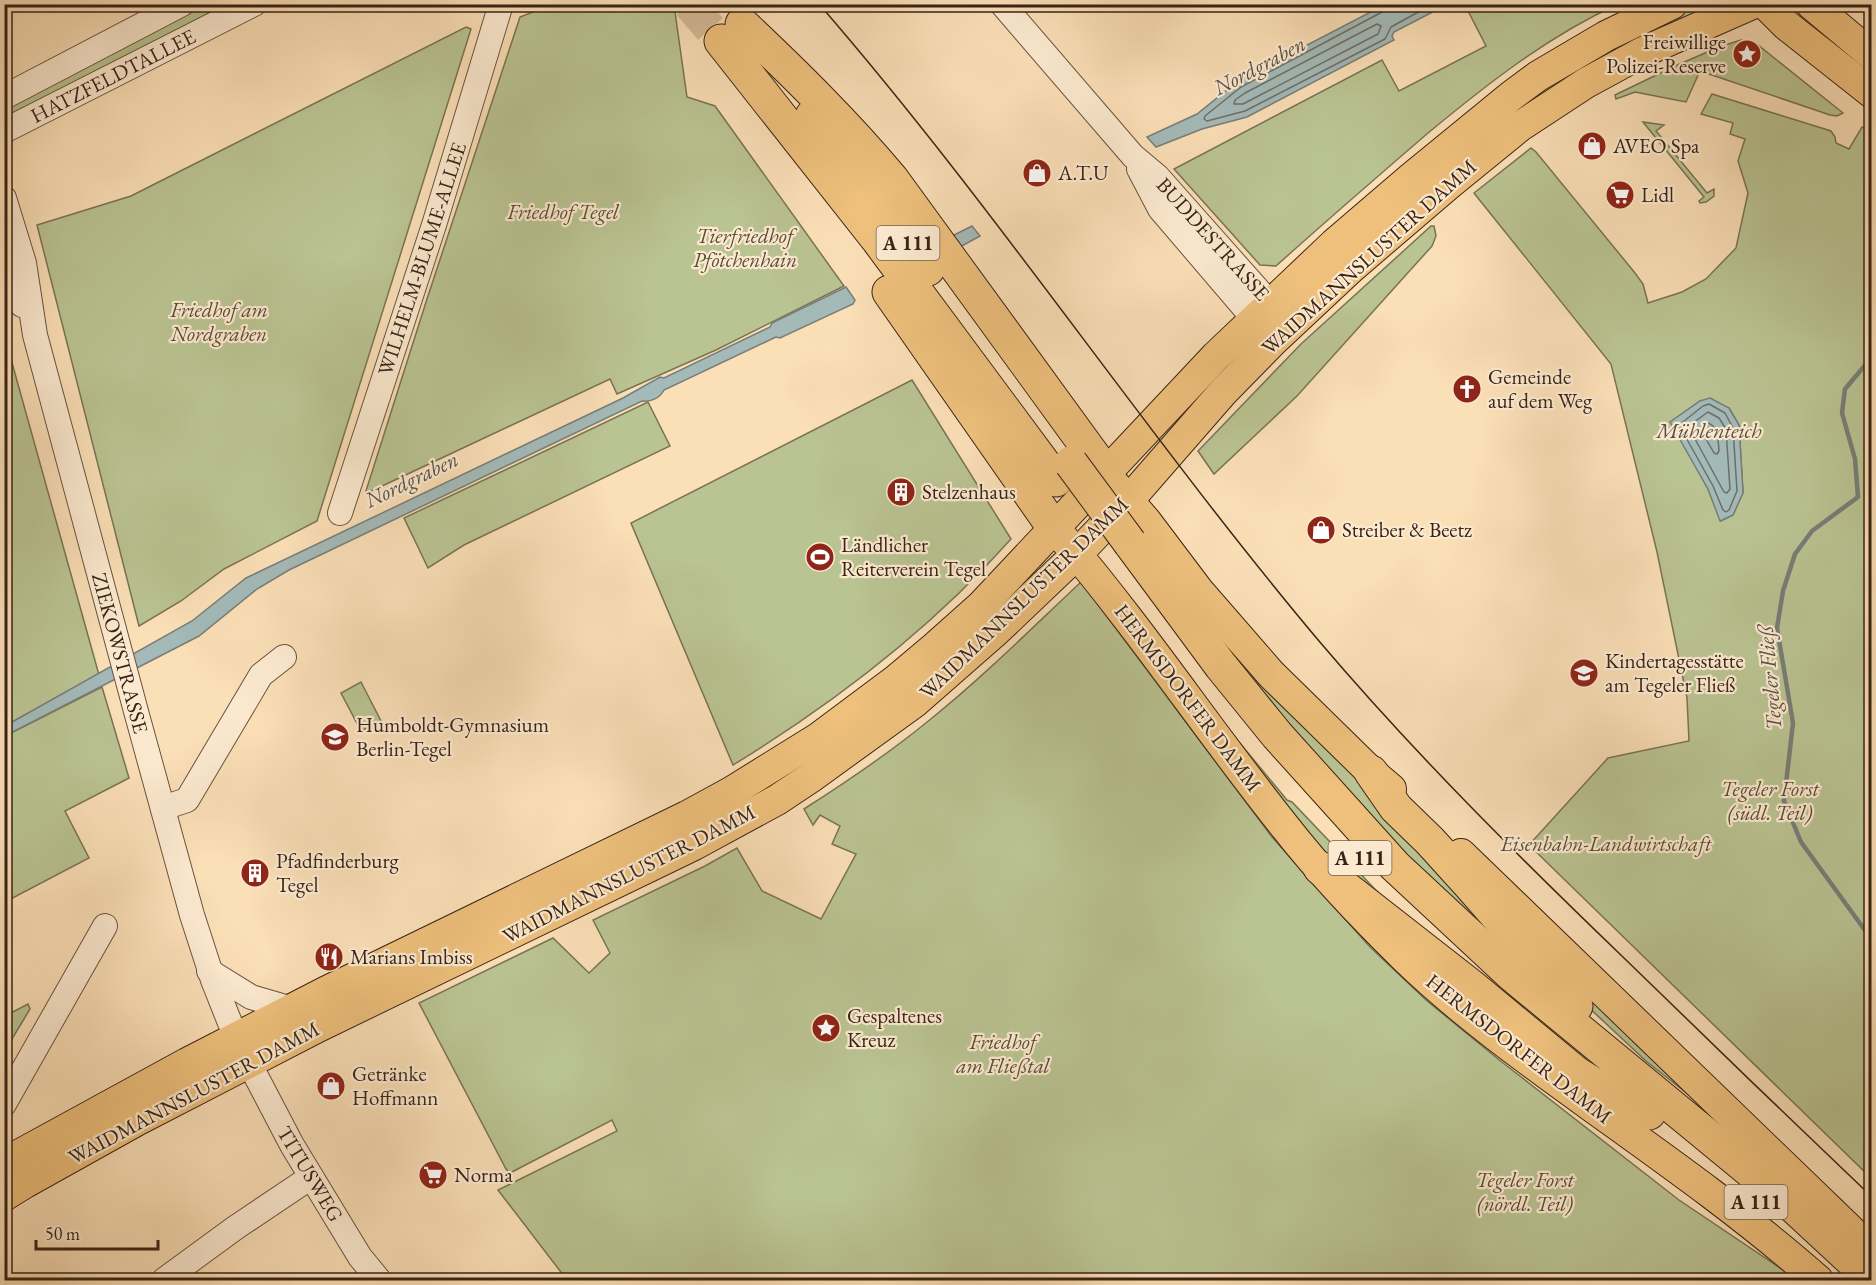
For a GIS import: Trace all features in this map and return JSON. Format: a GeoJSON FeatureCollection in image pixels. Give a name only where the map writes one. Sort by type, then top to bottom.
{"type":"FeatureCollection","features":[{"type":"Feature","properties":{"kind":"highway","name":"A 111"},"geometry":{"type":"LineString","coordinates":[[731,23],[747,74],[903,273],[1064,472]]}},
{"type":"Feature","properties":{"kind":"highway","name":"A 111"},"geometry":{"type":"LineString","coordinates":[[731,23],[906,240],[1064,472],[1122,552],[1203,678],[1292,784],[1375,874],[1473,968],[1550,1034],[1697,1151],[1847,1281]]}},
{"type":"Feature","properties":{"kind":"highway"},"geometry":{"type":"LineString","coordinates":[[731,23],[828,107],[853,132],[892,179],[1106,473]]}},
{"type":"Feature","properties":{"kind":"highway"},"geometry":{"type":"LineString","coordinates":[[747,74],[800,168],[911,322],[1054,528]]}},
{"type":"Feature","properties":{"kind":"highway","name":"A 111"},"geometry":{"type":"LineString","coordinates":[[1122,552],[1221,666],[1277,735],[1395,866],[1519,981],[1793,1206],[1872,1279]]}},
{"type":"Feature","properties":{"kind":"highway"},"geometry":{"type":"LineString","coordinates":[[1371,772],[1396,808],[1454,867],[1579,1010],[1738,1150],[1793,1206]]}},
{"type":"Feature","properties":{"kind":"highway"},"geometry":{"type":"LineString","coordinates":[[1320,868],[1488,999],[1576,1073],[1603,1090],[1649,1113]]}},
{"type":"Feature","properties":{"kind":"main road","name":"WAIDMANNSLUSTER DAMM"},"geometry":{"type":"LineString","coordinates":[[242,1051],[379,997],[694,845],[777,800],[853,749],[915,702],[996,631],[1077,554],[1128,501],[1224,391],[1272,322],[1392,193],[1511,96],[1576,53],[1672,4]]}},
{"type":"Feature","properties":{"kind":"main road","name":"WAIDMANNSLUSTER DAMM"},"geometry":{"type":"LineString","coordinates":[[10,1170],[138,1120],[242,1051],[292,1009],[687,816],[772,768],[847,718],[897,680],[981,606],[1216,356],[1272,322],[1351,268],[1443,189],[1519,127],[1547,108],[1586,83],[1643,52],[1752,4]]}},
{"type":"Feature","properties":{"kind":"main road"},"geometry":{"type":"LineString","coordinates":[[1765,4],[1786,25],[1872,93]]}},
{"type":"Feature","properties":{"kind":"main road"},"geometry":{"type":"LineString","coordinates":[[1811,4],[1872,55]]}},
{"type":"Feature","properties":{"kind":"main road"},"geometry":{"type":"LineString","coordinates":[[1106,473],[1198,590],[1271,674],[1872,1251]]}},
{"type":"Feature","properties":{"kind":"main road","name":"HERMSDORFER DAMM"},"geometry":{"type":"LineString","coordinates":[[1054,528],[1137,628],[1287,830],[1341,894],[1405,959],[1463,1011],[1737,1212],[1818,1281]]}},
{"type":"Feature","properties":{"kind":"street","name":"HATZFELDTALLEE"},"geometry":{"type":"LineString","coordinates":[[4,96],[182,4]]}},
{"type":"Feature","properties":{"kind":"street","name":"HATZFELDTALLEE"},"geometry":{"type":"LineString","coordinates":[[4,131],[254,4]]}},
{"type":"Feature","properties":{"kind":"street","name":"WILHELM-BLUME-ALLEE"},"geometry":{"type":"LineString","coordinates":[[340,513],[434,225],[501,4]]}},
{"type":"Feature","properties":{"kind":"street","name":"BUDDESTRASSE"},"geometry":{"type":"LineString","coordinates":[[1002,4],[1132,156],[1158,177],[1272,322]]}},
{"type":"Feature","properties":{"kind":"street","name":"ZIEKOWSTRASSE"},"geometry":{"type":"LineString","coordinates":[[4,198],[24,263],[35,335],[129,686],[209,971],[242,1051]]}},
{"type":"Feature","properties":{"kind":"street","name":"ZIEKOWSTRASSE"},"geometry":{"type":"LineString","coordinates":[[4,264],[35,335]]}},
{"type":"Feature","properties":{"kind":"street"},"geometry":{"type":"LineString","coordinates":[[164,808],[187,800],[261,675],[284,657]]}},
{"type":"Feature","properties":{"kind":"street"},"geometry":{"type":"LineString","coordinates":[[4,1104],[105,927]]}},
{"type":"Feature","properties":{"kind":"street"},"geometry":{"type":"LineString","coordinates":[[209,971],[251,997],[292,1009]]}},
{"type":"Feature","properties":{"kind":"street","name":"TITUSWEG"},"geometry":{"type":"LineString","coordinates":[[242,1051],[311,1177],[360,1257],[379,1281]]}},
{"type":"Feature","properties":{"kind":"street"},"geometry":{"type":"LineString","coordinates":[[164,1281],[235,1228],[311,1177]]}},
{"type":"Feature","properties":{"kind":"green space","name":"Friedhof Tegel"},"geometry":{"type":"Polygon","coordinates":[[[553,4],[674,5],[687,97],[715,106],[844,286],[716,350],[617,394],[610,379],[365,494],[520,17],[553,4]]]}},
{"type":"Feature","properties":{"kind":"green space"},"geometry":{"type":"Polygon","coordinates":[[[202,5],[218,5],[221,10],[7,116],[4,103],[202,5]]]}},
{"type":"Feature","properties":{"kind":"green space"},"geometry":{"type":"Polygon","coordinates":[[[1465,5],[1616,5],[1541,47],[1472,97],[1276,266],[1260,265],[1174,169],[1382,60],[1399,91],[1486,46],[1465,5]]]}},
{"type":"Feature","properties":{"kind":"green space"},"geometry":{"type":"Polygon","coordinates":[[[1702,5],[1716,5],[1559,86],[1554,80],[1673,14],[1702,5]]]}},
{"type":"Feature","properties":{"kind":"green space","name":"Friedhof am Nordgraben"},"geometry":{"type":"Polygon","coordinates":[[[466,27],[471,29],[317,521],[224,569],[181,601],[139,626],[37,225],[131,196],[466,27]]]}},
{"type":"Feature","properties":{"kind":"green space"},"geometry":{"type":"Polygon","coordinates":[[[1741,40],[1758,45],[1843,113],[1837,116],[1830,115],[1700,71],[1686,102],[1635,92],[1616,99],[1615,95],[1675,66],[1741,40]]]}},
{"type":"Feature","properties":{"kind":"green space","name":"Tegeler Forst (südl. Teil)"},"geometry":{"type":"Polygon","coordinates":[[[1712,94],[1831,131],[1836,143],[1849,149],[1862,127],[1871,129],[1871,1178],[1529,845],[1608,758],[1689,741],[1687,698],[1657,552],[1611,364],[1474,193],[1531,148],[1635,273],[1643,284],[1648,303],[1682,292],[1706,279],[1736,248],[1748,193],[1738,161],[1745,139],[1730,134],[1733,123],[1701,114],[1712,94]],[[1700,401],[1671,422],[1708,489],[1721,521],[1733,515],[1743,492],[1739,425],[1729,408],[1700,401]]]}},
{"type":"Feature","properties":{"kind":"green space"},"geometry":{"type":"Polygon","coordinates":[[[1643,122],[1664,125],[1656,131],[1707,193],[1714,189],[1714,196],[1700,203],[1699,201],[1704,197],[1643,122]]]}},
{"type":"Feature","properties":{"kind":"green space"},"geometry":{"type":"Polygon","coordinates":[[[1431,226],[1434,226],[1436,236],[1432,246],[1297,396],[1214,474],[1198,451],[1301,344],[1431,226]]]}},
{"type":"Feature","properties":{"kind":"green space"},"geometry":{"type":"Polygon","coordinates":[[[4,334],[99,675],[5,726],[4,726],[4,334]]]}},
{"type":"Feature","properties":{"kind":"green space","name":"Ländlicher Reiterverein Tegel"},"geometry":{"type":"Polygon","coordinates":[[[912,380],[1011,539],[948,603],[881,662],[809,716],[733,765],[631,523],[912,380]]]}},
{"type":"Feature","properties":{"kind":"green space"},"geometry":{"type":"Polygon","coordinates":[[[648,402],[670,446],[464,545],[428,568],[404,518],[648,402]]]}},
{"type":"Feature","properties":{"kind":"green space","name":"Friedhof am Fließtal"},"geometry":{"type":"Polygon","coordinates":[[[1081,582],[1272,837],[1370,947],[1426,1000],[1498,1059],[1679,1200],[1798,1280],[567,1280],[498,1190],[617,1131],[612,1120],[510,1173],[419,1003],[553,938],[589,973],[610,953],[593,920],[737,848],[762,891],[821,919],[856,854],[832,844],[840,826],[820,815],[813,825],[804,809],[869,766],[932,718],[989,669],[1081,582]]]}},
{"type":"Feature","properties":{"kind":"green space"},"geometry":{"type":"Polygon","coordinates":[[[1202,612],[1395,813],[1515,958],[1400,855],[1250,680],[1202,612]]]}},
{"type":"Feature","properties":{"kind":"green space"},"geometry":{"type":"Polygon","coordinates":[[[361,682],[381,721],[361,731],[341,693],[361,682]]]}},
{"type":"Feature","properties":{"kind":"green space"},"geometry":{"type":"Polygon","coordinates":[[[102,687],[129,778],[65,811],[89,858],[5,902],[5,736],[102,687]]]}},
{"type":"Feature","properties":{"kind":"green space"},"geometry":{"type":"Polygon","coordinates":[[[1210,707],[1287,800],[1292,802],[1390,905],[1326,857],[1210,707]]]}},
{"type":"Feature","properties":{"kind":"green space"},"geometry":{"type":"Polygon","coordinates":[[[1498,901],[1719,1119],[1646,1061],[1571,991],[1498,901]]]}},
{"type":"Feature","properties":{"kind":"green space"},"geometry":{"type":"Polygon","coordinates":[[[28,1004],[30,1009],[6,1049],[5,1016],[28,1004]]]}},
{"type":"Feature","properties":{"kind":"water"},"geometry":{"type":"Polygon","coordinates":[[[1384,5],[1446,5],[1394,32],[1392,36],[1394,40],[1247,117],[1202,129],[1156,147],[1147,137],[1197,114],[1238,81],[1384,5]]]}},
{"type":"Feature","properties":{"kind":"water"},"geometry":{"type":"Polygon","coordinates":[[[972,226],[980,236],[960,247],[952,236],[972,226]]]}},
{"type":"Feature","properties":{"kind":"water"},"geometry":{"type":"Polygon","coordinates":[[[846,287],[855,300],[853,304],[780,338],[776,337],[664,390],[655,399],[642,401],[289,570],[257,589],[199,636],[5,736],[5,726],[192,621],[246,578],[623,398],[660,377],[664,378],[770,327],[772,323],[846,287]]]}},
{"type":"Feature","properties":{"kind":"water","name":"Mühlenteich"},"geometry":{"type":"Polygon","coordinates":[[[1710,398],[1729,408],[1739,425],[1743,493],[1733,515],[1720,521],[1708,489],[1670,422],[1700,401],[1710,398]]]}},
{"type":"Feature","properties":{"kind":"waterway","name":"Tegeler Fließ"},"geometry":{"type":"LineString","coordinates":[[1872,357],[1845,389],[1842,413],[1855,459],[1858,497],[1812,531],[1795,554],[1783,591],[1777,628],[1793,723],[1784,801],[1801,842],[1872,940]]}},
{"type":"Feature","properties":{"kind":"tunnel"},"geometry":{"type":"LineString","coordinates":[[689,4],[721,41]]}},
{"type":"Feature","properties":{"kind":"tram line"},"geometry":{"type":"LineString","coordinates":[[819,4],[947,160],[1255,563],[1355,683],[1429,764],[1584,920],[1872,1197]]}},
{"type":"Feature","properties":{"kind":"place","name":"Freiwillige Polizei-Reserve"},"geometry":{"type":"Point","coordinates":[1747,54]}},
{"type":"Feature","properties":{"kind":"place","name":"AVEO Spa"},"geometry":{"type":"Point","coordinates":[1592,146]}},
{"type":"Feature","properties":{"kind":"place","name":"A.T.U"},"geometry":{"type":"Point","coordinates":[1037,173]}},
{"type":"Feature","properties":{"kind":"place","name":"Lidl"},"geometry":{"type":"Point","coordinates":[1620,195]}},
{"type":"Feature","properties":{"kind":"place","name":"Gemeinde auf dem Weg"},"geometry":{"type":"Point","coordinates":[1467,389]}},
{"type":"Feature","properties":{"kind":"place","name":"Stelzenhaus"},"geometry":{"type":"Point","coordinates":[901,492]}},
{"type":"Feature","properties":{"kind":"place","name":"Streiber & Beetz"},"geometry":{"type":"Point","coordinates":[1321,530]}},
{"type":"Feature","properties":{"kind":"place","name":"Ländlicher Reiterverein Tegel"},"geometry":{"type":"Point","coordinates":[820,557]}},
{"type":"Feature","properties":{"kind":"place","name":"Kindertagesstätte am Tegeler Fließ"},"geometry":{"type":"Point","coordinates":[1584,673]}},
{"type":"Feature","properties":{"kind":"place","name":"Humboldt-Gymnasium Berlin-Tegel"},"geometry":{"type":"Point","coordinates":[335,737]}},
{"type":"Feature","properties":{"kind":"place","name":"Pfadfinderburg Tegel"},"geometry":{"type":"Point","coordinates":[255,873]}},
{"type":"Feature","properties":{"kind":"place","name":"Marians Imbiss"},"geometry":{"type":"Point","coordinates":[329,957]}},
{"type":"Feature","properties":{"kind":"place","name":"Gespaltenes Kreuz"},"geometry":{"type":"Point","coordinates":[826,1028]}},
{"type":"Feature","properties":{"kind":"place","name":"Getränke Hoffmann"},"geometry":{"type":"Point","coordinates":[331,1086]}},
{"type":"Feature","properties":{"kind":"place","name":"Norma"},"geometry":{"type":"Point","coordinates":[433,1175]}},
{"type":"Feature","properties":{"kind":"water label","name":"Nordgraben"},"geometry":{"type":"Point","coordinates":[1259,65]}},
{"type":"Feature","properties":{"kind":"water label","name":"Nordgraben"},"geometry":{"type":"Point","coordinates":[411,479]}},
{"type":"Feature","properties":{"kind":"park label","name":"Tierfriedhof Pfötchenhain"},"geometry":{"type":"Point","coordinates":[745,248]}},
{"type":"Feature","properties":{"kind":"park label","name":"Eisenbahn-Landwirtschaft"},"geometry":{"type":"Point","coordinates":[1606,844]}},
{"type":"Feature","properties":{"kind":"park label","name":"Tegeler Forst (nördl. Teil)"},"geometry":{"type":"Point","coordinates":[1525,1192]}}]}
